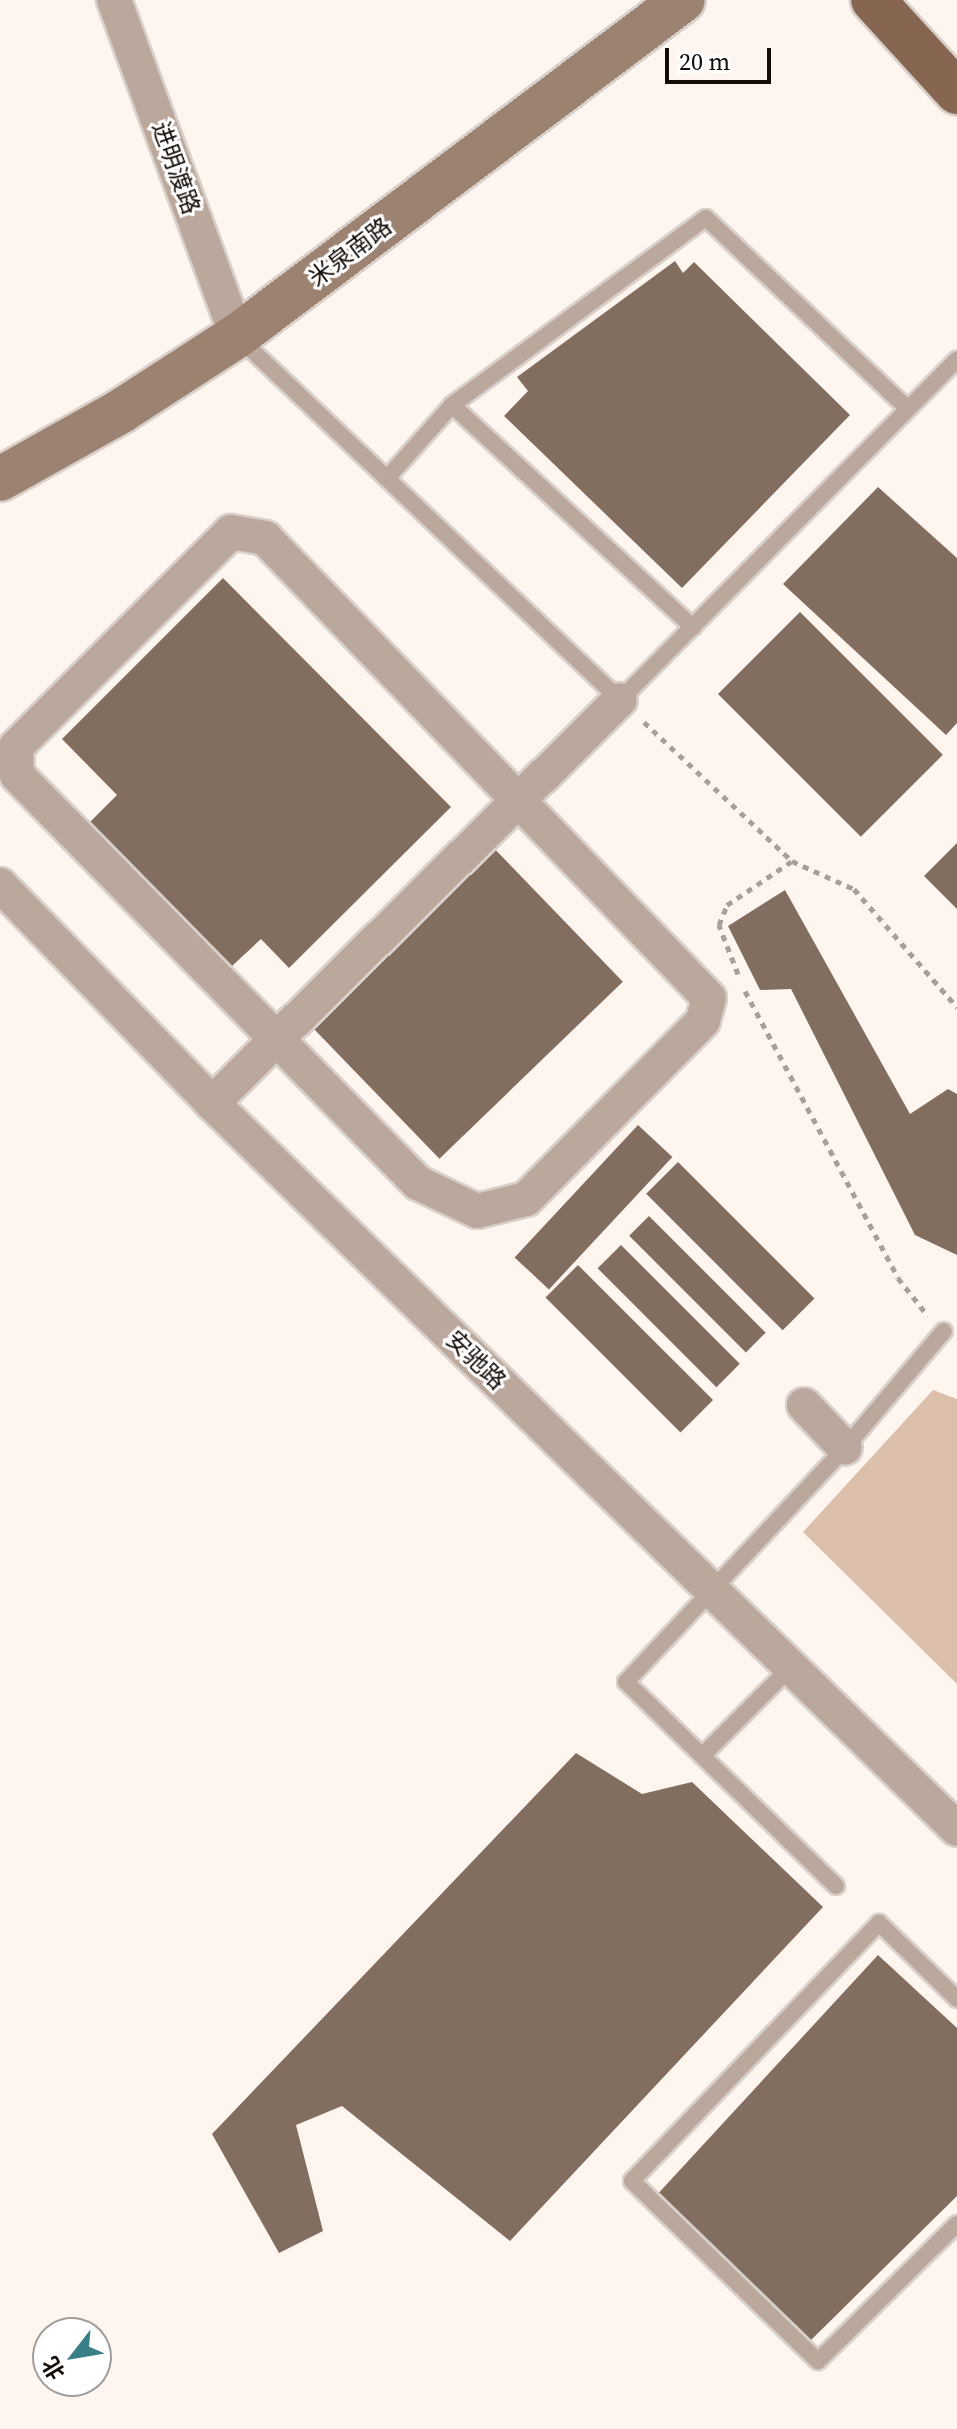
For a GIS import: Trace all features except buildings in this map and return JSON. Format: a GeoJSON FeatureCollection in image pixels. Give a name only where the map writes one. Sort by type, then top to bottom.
{"type":"FeatureCollection","features":[{"type":"Feature","properties":{"kind":"main road","name":"米泉南路"},"geometry":{"type":"LineString","coordinates":[[0,479],[121,411],[237,336],[683,0]]}},
{"type":"Feature","properties":{"kind":"main road"},"geometry":{"type":"LineString","coordinates":[[873,0],[957,92]]}},
{"type":"Feature","properties":{"kind":"street","name":"进明渡路"},"geometry":{"type":"LineString","coordinates":[[114,0],[237,336]]}},
{"type":"Feature","properties":{"kind":"street"},"geometry":{"type":"LineString","coordinates":[[231,532],[265,538],[709,998],[703,1021],[526,1199],[477,1211],[418,1183],[277,1037],[17,775],[16,747],[231,532]]}},
{"type":"Feature","properties":{"kind":"street"},"geometry":{"type":"LineString","coordinates":[[212,1103],[620,700]]}},
{"type":"Feature","properties":{"kind":"street","name":"安驰路"},"geometry":{"type":"LineString","coordinates":[[0,885],[212,1103],[957,1829]]}},
{"type":"Feature","properties":{"kind":"street"},"geometry":{"type":"LineString","coordinates":[[804,1405],[845,1448]]}},
{"type":"Feature","properties":{"kind":"lane"},"geometry":{"type":"LineString","coordinates":[[389,476],[452,405],[706,218],[906,407]]}},
{"type":"Feature","properties":{"kind":"lane"},"geometry":{"type":"LineString","coordinates":[[237,336],[389,476],[620,700],[906,407],[957,359]]}},
{"type":"Feature","properties":{"kind":"lane"},"geometry":{"type":"LineString","coordinates":[[452,405],[693,627]]}},
{"type":"Feature","properties":{"kind":"lane"},"geometry":{"type":"LineString","coordinates":[[836,1886],[626,1682],[845,1448],[944,1331]]}},
{"type":"Feature","properties":{"kind":"lane"},"geometry":{"type":"LineString","coordinates":[[702,1756],[792,1666]]}},
{"type":"Feature","properties":{"kind":"lane"},"geometry":{"type":"LineString","coordinates":[[957,1999],[879,1923],[632,2181],[818,2361],[957,2224]]}},
{"type":"Feature","properties":{"kind":"path"},"geometry":{"type":"LineString","coordinates":[[620,700],[792,861],[854,889],[957,1007]]}},
{"type":"Feature","properties":{"kind":"path"},"geometry":{"type":"LineString","coordinates":[[792,861],[727,905],[719,925],[725,946],[758,1020],[898,1278],[944,1331]]}},
{"type":"Feature","properties":{"kind":"shaded area"},"geometry":{"type":"Polygon","coordinates":[[[933,1390],[957,1399],[957,1684],[803,1532],[933,1390]]]}}]}
